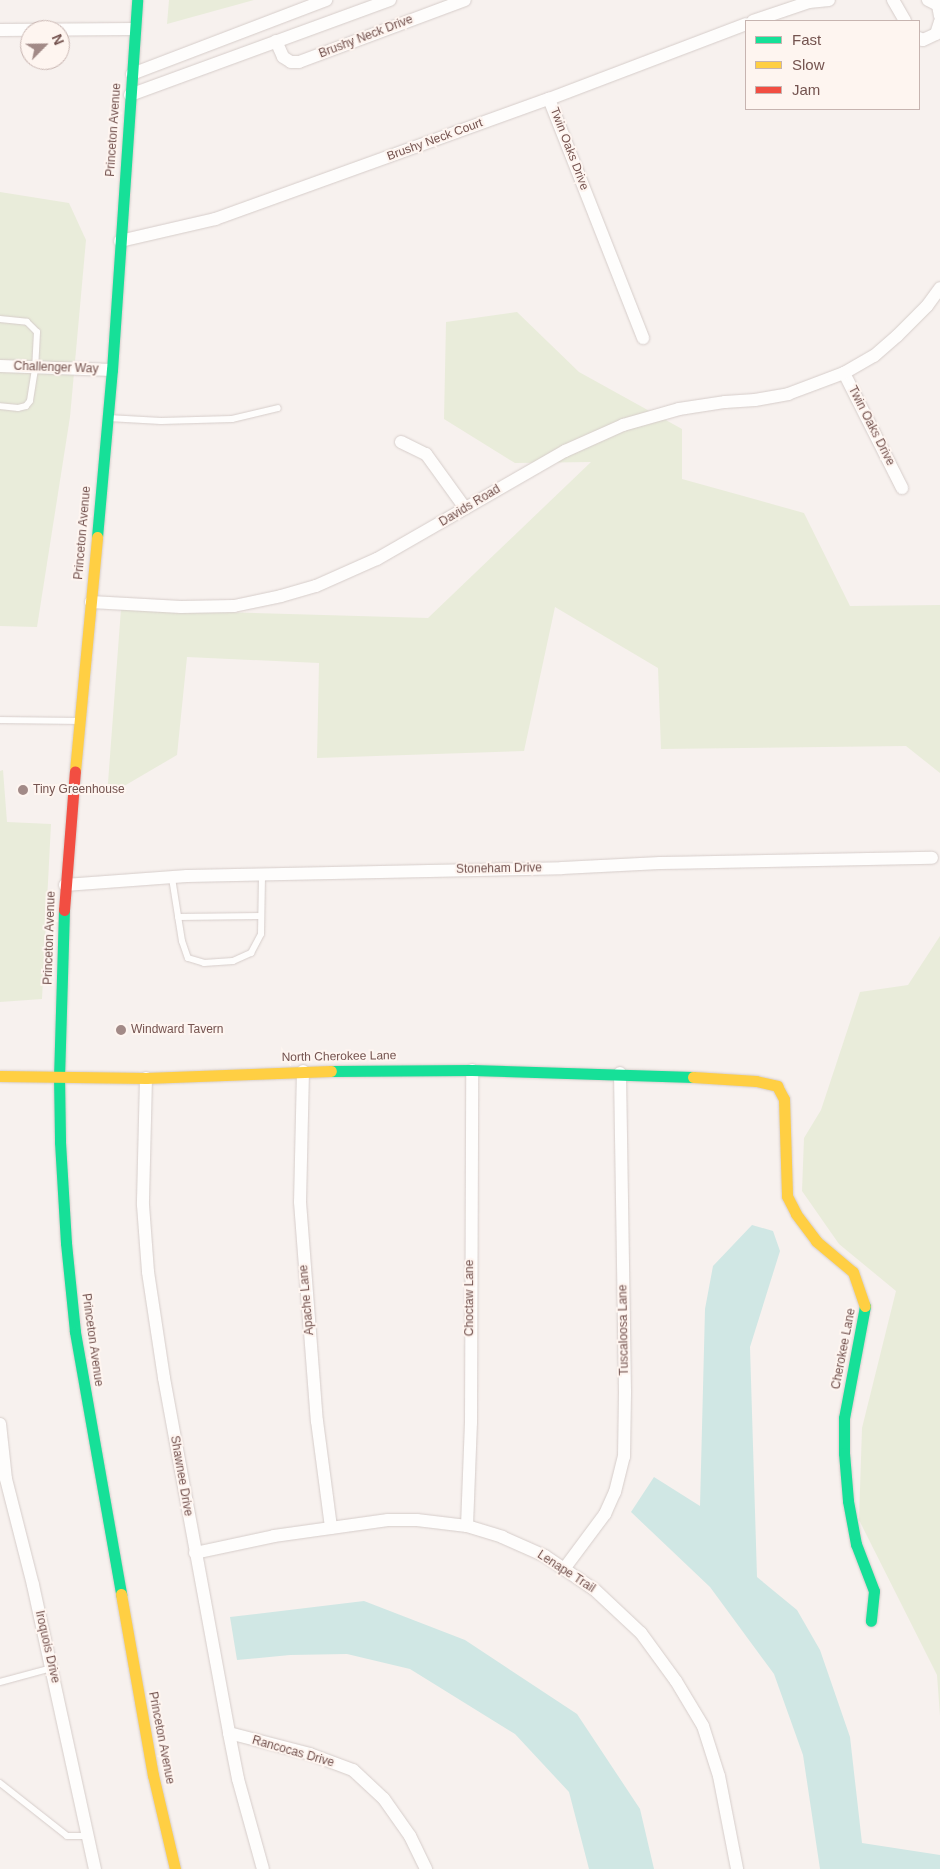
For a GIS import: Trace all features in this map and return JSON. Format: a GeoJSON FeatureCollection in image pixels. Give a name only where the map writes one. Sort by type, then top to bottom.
{"type":"FeatureCollection","features":[{"type":"Feature","properties":{"kind":"main road","name":"Princeton Avenue"},"geometry":{"type":"LineString","coordinates":[[137,0],[112,370],[65,885],[59,1075],[60,1142],[66,1242],[75,1332],[150,1756],[175,1869]]}},
{"type":"Feature","properties":{"kind":"main road","name":"North Cherokee Lane"},"geometry":{"type":"LineString","coordinates":[[59,1075],[146,1078],[303,1071],[472,1070],[620,1073]]}},
{"type":"Feature","properties":{"kind":"main road","name":"Cherokee Lane"},"geometry":{"type":"LineString","coordinates":[[620,1073],[756,1082],[777,1086],[784,1099],[787,1196],[796,1214],[816,1241],[853,1272],[866,1307],[844,1418],[844,1453],[848,1501],[856,1544],[874,1591],[871,1621]]}},
{"type":"Feature","properties":{"kind":"main road"},"geometry":{"type":"LineString","coordinates":[[0,1076],[59,1075]]}},
{"type":"Feature","properties":{"kind":"street"},"geometry":{"type":"LineString","coordinates":[[132,74],[326,0]]}},
{"type":"Feature","properties":{"kind":"street"},"geometry":{"type":"LineString","coordinates":[[130,95],[390,0]]}},
{"type":"Feature","properties":{"kind":"street","name":"Brushy Neck Drive"},"geometry":{"type":"LineString","coordinates":[[276,42],[283,57],[291,62],[300,62],[465,0]]}},
{"type":"Feature","properties":{"kind":"street"},"geometry":{"type":"LineString","coordinates":[[756,20],[809,2],[829,0]]}},
{"type":"Feature","properties":{"kind":"street"},"geometry":{"type":"LineString","coordinates":[[893,0],[904,20]]}},
{"type":"Feature","properties":{"kind":"street"},"geometry":{"type":"LineString","coordinates":[[928,0],[938,5],[940,16]]}},
{"type":"Feature","properties":{"kind":"street"},"geometry":{"type":"LineString","coordinates":[[281,17],[289,37]]}},
{"type":"Feature","properties":{"kind":"street"},"geometry":{"type":"LineString","coordinates":[[920,38],[923,40],[936,34],[940,22]]}},
{"type":"Feature","properties":{"kind":"street","name":"Brushy Neck Court"},"geometry":{"type":"LineString","coordinates":[[120,241],[215,219],[549,98],[745,24]]}},
{"type":"Feature","properties":{"kind":"street"},"geometry":{"type":"LineString","coordinates":[[0,30],[135,29]]}},
{"type":"Feature","properties":{"kind":"street","name":"Twin Oaks Drive"},"geometry":{"type":"LineString","coordinates":[[549,98],[643,338]]}},
{"type":"Feature","properties":{"kind":"street","name":"Twin Oaks Drive"},"geometry":{"type":"LineString","coordinates":[[902,488],[844,373],[874,356],[897,336],[927,306],[940,288]]}},
{"type":"Feature","properties":{"kind":"street","name":"Challenger Way"},"geometry":{"type":"LineString","coordinates":[[0,366],[112,370]]}},
{"type":"Feature","properties":{"kind":"street","name":"Davids Road"},"geometry":{"type":"LineString","coordinates":[[91,602],[181,607],[234,606],[316,586],[377,559],[565,451],[623,425],[679,409],[788,394],[844,373]]}},
{"type":"Feature","properties":{"kind":"street"},"geometry":{"type":"LineString","coordinates":[[401,442],[426,454],[466,508]]}},
{"type":"Feature","properties":{"kind":"street","name":"Stoneham Drive"},"geometry":{"type":"LineString","coordinates":[[65,885],[262,874],[932,858]]}},
{"type":"Feature","properties":{"kind":"street","name":"Choctaw Lane"},"geometry":{"type":"LineString","coordinates":[[467,1526],[471,1423],[472,1070]]}},
{"type":"Feature","properties":{"kind":"street","name":"Apache Lane"},"geometry":{"type":"LineString","coordinates":[[303,1071],[300,1202],[317,1421],[332,1528]]}},
{"type":"Feature","properties":{"kind":"street","name":"Tuscaloosa Lane"},"geometry":{"type":"LineString","coordinates":[[564,1569],[605,1514],[615,1492],[624,1457],[625,1391],[620,1073]]}},
{"type":"Feature","properties":{"kind":"street","name":"Shawnee Drive"},"geometry":{"type":"LineString","coordinates":[[146,1078],[143,1205],[148,1272],[164,1378],[229,1734],[238,1779],[263,1869]]}},
{"type":"Feature","properties":{"kind":"street","name":"Iroquois Drive"},"geometry":{"type":"LineString","coordinates":[[0,1424],[6,1479],[52,1668],[95,1869]]}},
{"type":"Feature","properties":{"kind":"street","name":"Lenape Trail"},"geometry":{"type":"LineString","coordinates":[[195,1553],[274,1536],[388,1520],[417,1520],[467,1526],[511,1541],[545,1556],[595,1590],[641,1633],[676,1681],[703,1726],[719,1776],[737,1869]]}},
{"type":"Feature","properties":{"kind":"street","name":"Rancocas Drive"},"geometry":{"type":"LineString","coordinates":[[229,1734],[310,1754],[352,1770],[384,1798],[410,1836],[426,1869]]}},
{"type":"Feature","properties":{"kind":"lane"},"geometry":{"type":"LineString","coordinates":[[0,319],[27,322],[37,332],[35,368],[30,401],[26,406],[0,406]]}},
{"type":"Feature","properties":{"kind":"lane"},"geometry":{"type":"LineString","coordinates":[[107,418],[161,421],[232,419],[278,408]]}},
{"type":"Feature","properties":{"kind":"lane"},"geometry":{"type":"LineString","coordinates":[[0,720],[80,721]]}},
{"type":"Feature","properties":{"kind":"lane"},"geometry":{"type":"LineString","coordinates":[[172,878],[182,941],[188,958],[204,963],[233,961],[250,953],[261,934],[262,874]]}},
{"type":"Feature","properties":{"kind":"lane"},"geometry":{"type":"LineString","coordinates":[[178,917],[261,916]]}},
{"type":"Feature","properties":{"kind":"lane"},"geometry":{"type":"LineString","coordinates":[[0,1682],[52,1668]]}},
{"type":"Feature","properties":{"kind":"lane"},"geometry":{"type":"LineString","coordinates":[[0,1783],[67,1836],[88,1836]]}},
{"type":"Feature","properties":{"kind":"green space"},"geometry":{"type":"Polygon","coordinates":[[[169,0],[254,0],[167,24],[169,0]]]}},
{"type":"Feature","properties":{"kind":"green space"},"geometry":{"type":"Polygon","coordinates":[[[0,192],[69,203],[86,240],[70,417],[37,627],[0,626],[0,192]]]}},
{"type":"Feature","properties":{"kind":"green space"},"geometry":{"type":"Polygon","coordinates":[[[517,312],[579,372],[682,429],[682,479],[804,513],[850,606],[940,605],[940,773],[906,746],[661,749],[658,668],[555,607],[524,751],[317,758],[319,663],[187,657],[177,755],[107,796],[121,609],[428,618],[591,462],[515,463],[444,419],[446,322],[517,312]]]}},
{"type":"Feature","properties":{"kind":"green space"},"geometry":{"type":"Polygon","coordinates":[[[3,770],[7,822],[51,824],[42,999],[0,1002],[0,771],[3,770]]]}},
{"type":"Feature","properties":{"kind":"green space"},"geometry":{"type":"Polygon","coordinates":[[[940,936],[940,1716],[937,1675],[859,1520],[862,1428],[896,1291],[839,1244],[802,1191],[804,1138],[821,1110],[860,992],[908,985],[940,936]]]}},
{"type":"Feature","properties":{"kind":"water"},"geometry":{"type":"Polygon","coordinates":[[[752,1225],[773,1231],[780,1251],[750,1347],[757,1577],[797,1610],[820,1650],[850,1737],[862,1843],[940,1855],[940,1869],[820,1869],[803,1755],[774,1674],[710,1587],[631,1512],[654,1477],[700,1506],[705,1309],[713,1266],[752,1225]]]}},
{"type":"Feature","properties":{"kind":"water"},"geometry":{"type":"Polygon","coordinates":[[[364,1601],[465,1640],[577,1714],[640,1809],[654,1869],[589,1869],[569,1792],[515,1734],[410,1669],[347,1654],[290,1655],[237,1660],[230,1617],[364,1601]]]}},
{"type":"Feature","properties":{"kind":"traffic: fast"},"geometry":{"type":"LineString","coordinates":[[97,537],[112,370],[137,0]]}},
{"type":"Feature","properties":{"kind":"traffic: fast"},"geometry":{"type":"LineString","coordinates":[[64,910],[59,1075],[60,1142],[66,1243],[75,1332],[121,1594]]}},
{"type":"Feature","properties":{"kind":"traffic: fast"},"geometry":{"type":"LineString","coordinates":[[331,1071],[472,1070],[693,1077]]}},
{"type":"Feature","properties":{"kind":"traffic: fast"},"geometry":{"type":"LineString","coordinates":[[865,1306],[844,1418],[844,1453],[848,1501],[856,1544],[874,1591],[871,1621]]}},
{"type":"Feature","properties":{"kind":"traffic: slow"},"geometry":{"type":"LineString","coordinates":[[75,771],[97,537]]}},
{"type":"Feature","properties":{"kind":"traffic: slow"},"geometry":{"type":"LineString","coordinates":[[0,1076],[146,1078],[331,1071]]}},
{"type":"Feature","properties":{"kind":"traffic: slow"},"geometry":{"type":"LineString","coordinates":[[693,1077],[756,1081],[777,1086],[784,1099],[787,1196],[796,1214],[816,1241],[853,1272],[865,1306]]}},
{"type":"Feature","properties":{"kind":"traffic: slow"},"geometry":{"type":"LineString","coordinates":[[121,1594],[153,1775],[175,1869]]}},
{"type":"Feature","properties":{"kind":"traffic: jam"},"geometry":{"type":"LineString","coordinates":[[64,910],[75,771]]}},
{"type":"Feature","properties":{"kind":"place","name":"Tiny Greenhouse"},"geometry":{"type":"Point","coordinates":[23,790]}},
{"type":"Feature","properties":{"kind":"place","name":"Windward Tavern"},"geometry":{"type":"Point","coordinates":[121,1030]}}]}
